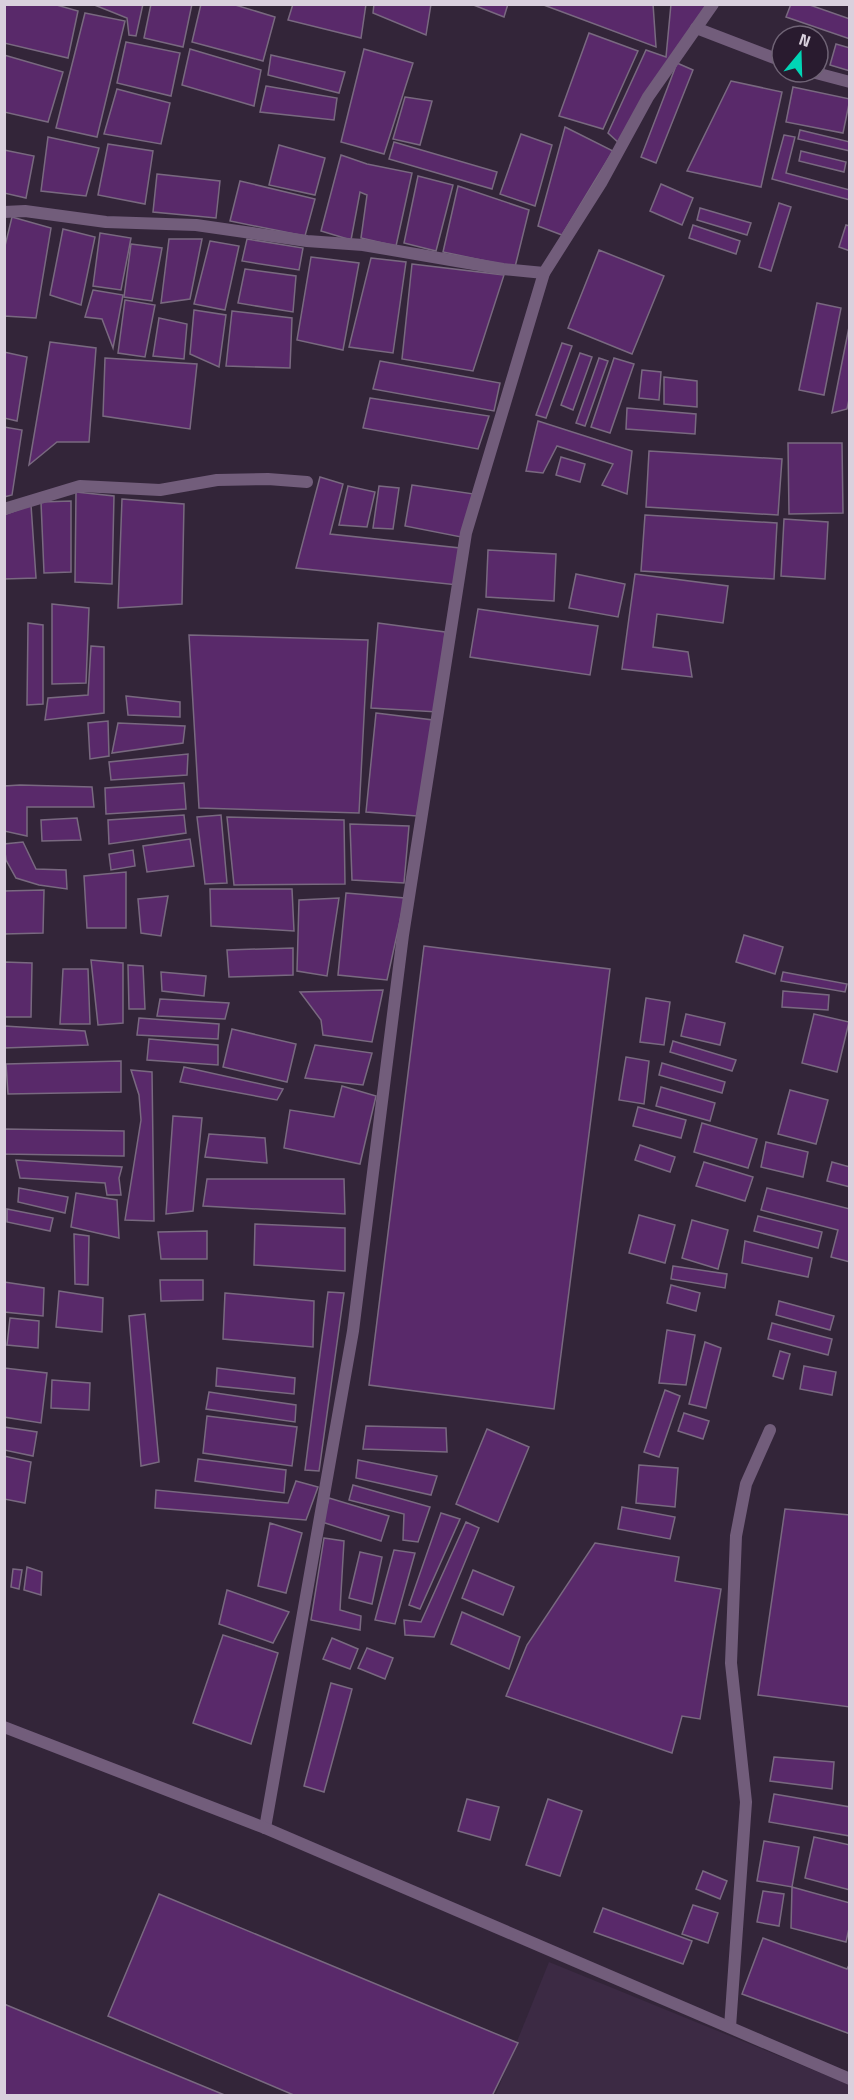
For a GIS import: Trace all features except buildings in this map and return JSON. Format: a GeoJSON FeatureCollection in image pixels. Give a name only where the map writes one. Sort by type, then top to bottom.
{"type":"FeatureCollection","features":[{"type":"Feature","properties":{"kind":"street"},"geometry":{"type":"LineString","coordinates":[[265,1828],[353,1331],[402,935],[466,532],[544,273],[601,183],[648,97],[713,4]]}},
{"type":"Feature","properties":{"kind":"street"},"geometry":{"type":"LineString","coordinates":[[696,28],[770,56]]}},
{"type":"Feature","properties":{"kind":"street"},"geometry":{"type":"LineString","coordinates":[[830,77],[849,82]]}},
{"type":"Feature","properties":{"kind":"street"},"geometry":{"type":"LineString","coordinates":[[4,212],[25,211],[106,222],[196,225],[307,241],[363,246],[502,269],[544,273]]}},
{"type":"Feature","properties":{"kind":"street"},"geometry":{"type":"LineString","coordinates":[[4,508],[80,486],[160,489],[217,480],[268,479],[307,482]]}},
{"type":"Feature","properties":{"kind":"street"},"geometry":{"type":"LineString","coordinates":[[730,2028],[746,1802],[731,1663],[736,1536],[746,1484],[770,1430]]}},
{"type":"Feature","properties":{"kind":"street"},"geometry":{"type":"LineString","coordinates":[[4,1727],[265,1828],[849,2079]]}},
{"type":"Feature","properties":{"kind":"shaded area"},"geometry":{"type":"Polygon","coordinates":[[[549,1962],[850,2085],[849,2096],[495,2096],[549,1962]]]}}]}
